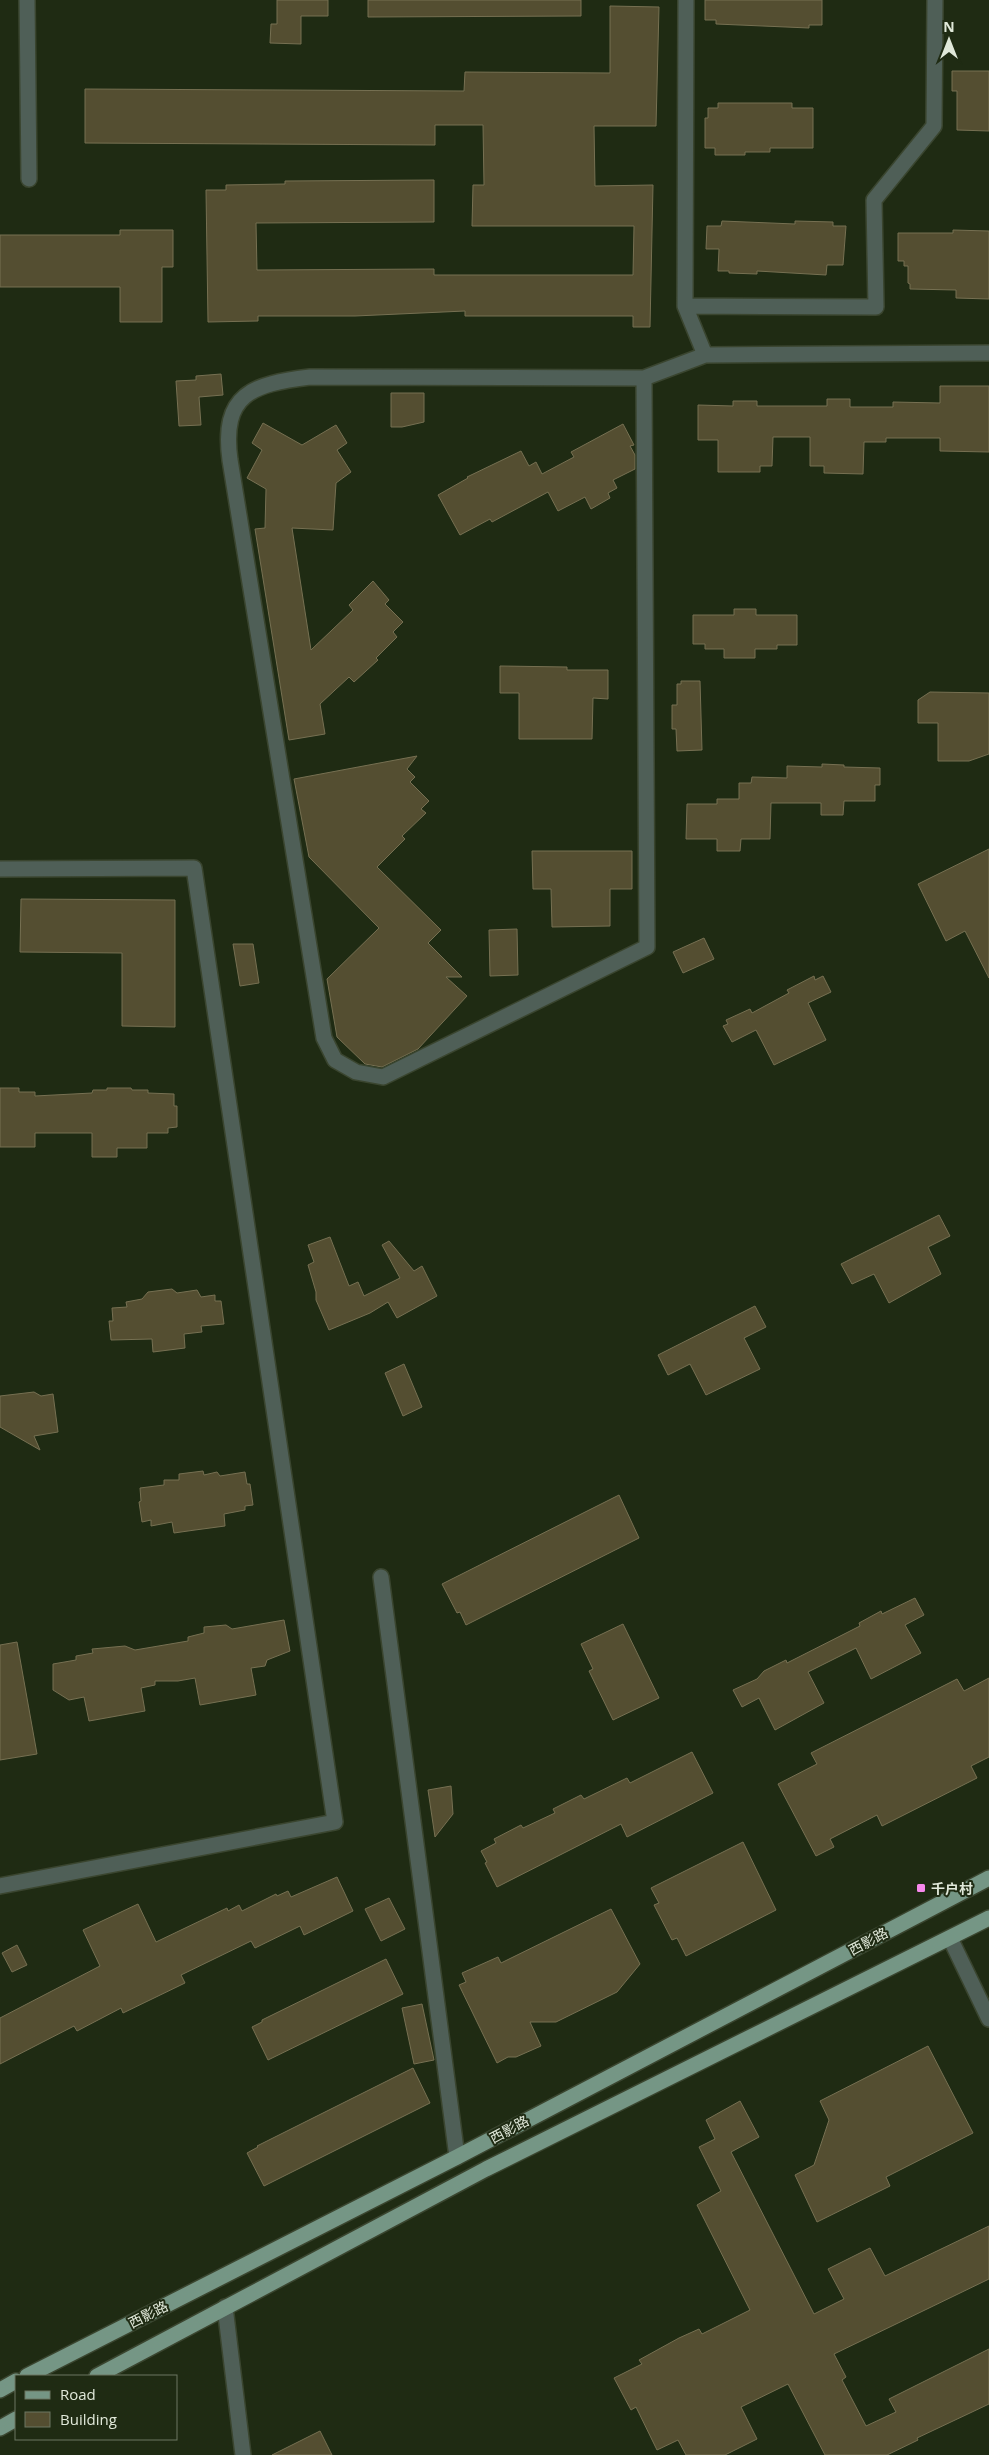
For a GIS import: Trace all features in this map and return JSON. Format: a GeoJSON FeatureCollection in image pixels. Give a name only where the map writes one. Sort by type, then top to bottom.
{"type":"FeatureCollection","features":[{"type":"Feature","properties":{"kind":"main road","name":"西影路"},"geometry":{"type":"LineString","coordinates":[[28,2375],[457,2156],[989,1878]]}},
{"type":"Feature","properties":{"kind":"main road","name":"西影路"},"geometry":{"type":"LineString","coordinates":[[98,2375],[486,2169],[989,1918]]}},
{"type":"Feature","properties":{"kind":"main road"},"geometry":{"type":"LineString","coordinates":[[0,2390],[15,2382]]}},
{"type":"Feature","properties":{"kind":"main road"},"geometry":{"type":"LineString","coordinates":[[0,2428],[15,2420]]}},
{"type":"Feature","properties":{"kind":"street"},"geometry":{"type":"LineString","coordinates":[[27,0],[30,179]]}},
{"type":"Feature","properties":{"kind":"street"},"geometry":{"type":"LineString","coordinates":[[686,0],[685,306],[705,355]]}},
{"type":"Feature","properties":{"kind":"street"},"geometry":{"type":"LineString","coordinates":[[685,306],[876,307],[874,200],[934,126],[935,0]]}},
{"type":"Feature","properties":{"kind":"street"},"geometry":{"type":"LineString","coordinates":[[644,378],[647,947],[383,1077],[356,1072],[335,1060],[324,1038],[228,445],[227,437],[231,412],[247,394],[272,381],[310,376],[644,378],[705,355],[989,353]]}},
{"type":"Feature","properties":{"kind":"street"},"geometry":{"type":"LineString","coordinates":[[0,869],[194,868],[335,1822],[0,1886]]}},
{"type":"Feature","properties":{"kind":"street"},"geometry":{"type":"LineString","coordinates":[[381,1577],[457,2156]]}},
{"type":"Feature","properties":{"kind":"street"},"geometry":{"type":"LineString","coordinates":[[950,1938],[989,2019]]}},
{"type":"Feature","properties":{"kind":"street"},"geometry":{"type":"LineString","coordinates":[[225,2307],[243,2455]]}},
{"type":"Feature","properties":{"kind":"building"},"geometry":{"type":"Polygon","coordinates":[[[277,0],[328,0],[328,16],[301,16],[301,44],[270,43],[271,24],[277,24],[277,0]]]}},
{"type":"Feature","properties":{"kind":"building"},"geometry":{"type":"Polygon","coordinates":[[[368,0],[581,0],[581,16],[368,17],[368,0]]]}},
{"type":"Feature","properties":{"kind":"building"},"geometry":{"type":"Polygon","coordinates":[[[705,0],[822,0],[822,25],[809,25],[809,28],[716,24],[716,20],[705,20],[705,0]]]}},
{"type":"Feature","properties":{"kind":"building"},"geometry":{"type":"Polygon","coordinates":[[[610,6],[659,7],[656,126],[594,126],[595,186],[653,185],[650,327],[633,327],[633,316],[465,316],[465,311],[355,316],[258,316],[258,321],[208,322],[206,190],[226,190],[226,185],[285,184],[285,181],[434,180],[434,222],[256,223],[257,270],[434,269],[434,275],[633,275],[634,226],[472,226],[473,185],[484,185],[483,125],[435,125],[435,145],[85,143],[85,89],[464,91],[465,72],[610,73],[610,6]]]}},
{"type":"Feature","properties":{"kind":"building"},"geometry":{"type":"Polygon","coordinates":[[[952,71],[989,71],[989,131],[957,130],[957,91],[952,91],[952,71]]]}},
{"type":"Feature","properties":{"kind":"building"},"geometry":{"type":"Polygon","coordinates":[[[718,103],[792,103],[792,108],[813,108],[813,148],[770,148],[770,152],[745,152],[745,155],[715,155],[715,148],[705,148],[705,118],[708,118],[708,108],[718,108],[718,103]]]}},
{"type":"Feature","properties":{"kind":"building"},"geometry":{"type":"Polygon","coordinates":[[[722,221],[795,224],[795,221],[833,222],[833,226],[846,226],[843,265],[827,265],[826,275],[757,271],[757,274],[729,273],[729,271],[718,271],[719,249],[706,249],[707,226],[721,226],[722,221]]]}},
{"type":"Feature","properties":{"kind":"building"},"geometry":{"type":"Polygon","coordinates":[[[120,230],[173,230],[173,267],[162,267],[162,322],[120,322],[120,287],[0,287],[0,235],[120,235],[120,230]]]}},
{"type":"Feature","properties":{"kind":"building"},"geometry":{"type":"Polygon","coordinates":[[[953,230],[989,231],[989,299],[956,298],[956,290],[910,289],[908,266],[904,266],[904,261],[898,261],[898,233],[953,233],[953,230]]]}},
{"type":"Feature","properties":{"kind":"building"},"geometry":{"type":"Polygon","coordinates":[[[221,374],[223,395],[199,397],[201,425],[179,426],[176,381],[196,380],[196,376],[221,374]]]}},
{"type":"Feature","properties":{"kind":"building"},"geometry":{"type":"Polygon","coordinates":[[[940,386],[989,386],[989,452],[940,451],[940,438],[886,438],[886,442],[864,442],[863,474],[824,473],[824,466],[810,466],[810,437],[773,437],[772,466],[760,466],[760,472],[718,472],[718,440],[698,440],[698,405],[733,406],[733,401],[757,401],[757,406],[827,406],[827,399],[850,399],[850,407],[893,407],[893,402],[940,403],[940,386]]]}},
{"type":"Feature","properties":{"kind":"building"},"geometry":{"type":"Polygon","coordinates":[[[391,393],[424,393],[424,422],[402,427],[391,427],[391,393]]]}},
{"type":"Feature","properties":{"kind":"building"},"geometry":{"type":"Polygon","coordinates":[[[263,423],[302,445],[336,425],[347,443],[337,450],[351,472],[336,483],[333,530],[292,528],[311,650],[353,610],[349,605],[373,581],[389,600],[385,604],[403,622],[393,632],[397,637],[376,658],[378,660],[354,682],[349,677],[320,704],[325,734],[289,740],[255,529],[265,528],[266,489],[247,478],[262,450],[252,443],[263,423]]]}},
{"type":"Feature","properties":{"kind":"building"},"geometry":{"type":"Polygon","coordinates":[[[623,424],[634,445],[630,446],[635,455],[635,469],[613,480],[617,488],[608,493],[610,498],[591,509],[585,497],[558,511],[548,492],[492,522],[490,519],[460,535],[438,495],[467,477],[521,451],[529,466],[536,462],[542,474],[574,457],[571,452],[623,424]]]}},
{"type":"Feature","properties":{"kind":"building"},"geometry":{"type":"Polygon","coordinates":[[[734,609],[756,609],[756,615],[797,615],[797,645],[777,645],[777,649],[755,649],[755,658],[724,658],[724,649],[705,649],[705,644],[693,644],[693,615],[734,615],[734,609]]]}},
{"type":"Feature","properties":{"kind":"building"},"geometry":{"type":"Polygon","coordinates":[[[500,666],[567,667],[567,670],[608,670],[608,699],[593,698],[592,739],[519,739],[519,693],[500,693],[500,666]]]}},
{"type":"Feature","properties":{"kind":"building"},"geometry":{"type":"Polygon","coordinates":[[[681,681],[700,681],[702,750],[677,751],[676,729],[672,729],[672,705],[677,705],[677,684],[681,684],[681,681]]]}},
{"type":"Feature","properties":{"kind":"building"},"geometry":{"type":"Polygon","coordinates":[[[930,692],[989,693],[989,754],[969,761],[938,761],[938,723],[918,723],[918,700],[930,692]]]}},
{"type":"Feature","properties":{"kind":"building"},"geometry":{"type":"Polygon","coordinates":[[[417,756],[407,769],[415,777],[410,782],[429,801],[421,809],[426,813],[402,836],[405,839],[377,867],[441,930],[428,943],[462,977],[446,977],[467,996],[418,1049],[382,1067],[365,1064],[337,1037],[327,979],[379,928],[309,857],[294,779],[417,756]]]}},
{"type":"Feature","properties":{"kind":"building"},"geometry":{"type":"Polygon","coordinates":[[[822,764],[880,768],[880,785],[875,785],[875,801],[844,801],[843,815],[821,815],[821,803],[771,803],[770,839],[741,839],[740,851],[717,851],[717,839],[686,839],[687,804],[717,804],[717,799],[739,799],[739,783],[751,783],[752,777],[787,778],[787,766],[822,767],[822,764]]]}},
{"type":"Feature","properties":{"kind":"building"},"geometry":{"type":"Polygon","coordinates":[[[989,849],[989,978],[965,931],[946,941],[918,884],[989,849]]]}},
{"type":"Feature","properties":{"kind":"building"},"geometry":{"type":"Polygon","coordinates":[[[532,851],[632,851],[632,889],[610,889],[610,926],[552,927],[551,889],[533,889],[532,851]]]}},
{"type":"Feature","properties":{"kind":"building"},"geometry":{"type":"Polygon","coordinates":[[[21,899],[175,900],[175,1027],[122,1026],[122,953],[20,952],[21,899]]]}},
{"type":"Feature","properties":{"kind":"building"},"geometry":{"type":"Polygon","coordinates":[[[517,929],[518,975],[490,976],[489,930],[517,929]]]}},
{"type":"Feature","properties":{"kind":"building"},"geometry":{"type":"Polygon","coordinates":[[[704,938],[714,959],[683,973],[673,952],[704,938]]]}},
{"type":"Feature","properties":{"kind":"building"},"geometry":{"type":"Polygon","coordinates":[[[233,944],[253,944],[259,983],[240,986],[233,944]]]}},
{"type":"Feature","properties":{"kind":"building"},"geometry":{"type":"Polygon","coordinates":[[[814,976],[815,980],[823,976],[831,992],[808,1003],[826,1040],[774,1065],[756,1030],[732,1042],[723,1026],[728,1024],[726,1020],[750,1009],[752,1013],[789,993],[787,990],[814,976]]]}},
{"type":"Feature","properties":{"kind":"building"},"geometry":{"type":"Polygon","coordinates":[[[0,1088],[19,1088],[19,1092],[35,1092],[35,1096],[92,1093],[93,1090],[107,1090],[107,1088],[131,1088],[132,1090],[148,1090],[148,1093],[174,1094],[174,1106],[177,1106],[177,1127],[168,1128],[168,1133],[147,1133],[147,1148],[117,1148],[117,1157],[92,1157],[92,1133],[35,1133],[35,1147],[0,1147],[0,1088]]]}},
{"type":"Feature","properties":{"kind":"building"},"geometry":{"type":"Polygon","coordinates":[[[939,1215],[950,1236],[928,1247],[941,1274],[889,1303],[874,1274],[852,1284],[841,1264],[939,1215]]]}},
{"type":"Feature","properties":{"kind":"building"},"geometry":{"type":"Polygon","coordinates":[[[330,1237],[349,1286],[358,1282],[364,1296],[400,1278],[382,1245],[389,1241],[414,1271],[422,1266],[437,1296],[397,1318],[388,1302],[370,1313],[329,1330],[316,1300],[316,1292],[308,1265],[314,1262],[308,1245],[330,1237]]]}},
{"type":"Feature","properties":{"kind":"building"},"geometry":{"type":"Polygon","coordinates":[[[172,1289],[177,1293],[197,1290],[201,1297],[215,1295],[215,1301],[221,1301],[224,1324],[201,1326],[202,1332],[184,1334],[185,1348],[153,1352],[152,1339],[111,1340],[109,1321],[113,1321],[112,1308],[127,1307],[126,1302],[142,1299],[148,1292],[172,1289]]]}},
{"type":"Feature","properties":{"kind":"building"},"geometry":{"type":"Polygon","coordinates":[[[755,1306],[766,1327],[744,1338],[760,1369],[706,1395],[690,1364],[668,1375],[658,1355],[755,1306]]]}},
{"type":"Feature","properties":{"kind":"building"},"geometry":{"type":"Polygon","coordinates":[[[404,1364],[422,1407],[403,1416],[385,1373],[404,1364]]]}},
{"type":"Feature","properties":{"kind":"building"},"geometry":{"type":"Polygon","coordinates":[[[34,1392],[41,1396],[53,1394],[58,1432],[34,1436],[40,1450],[0,1427],[0,1396],[34,1392]]]}},
{"type":"Feature","properties":{"kind":"building"},"geometry":{"type":"Polygon","coordinates":[[[203,1471],[204,1475],[217,1472],[220,1476],[245,1472],[247,1484],[250,1484],[253,1505],[245,1506],[245,1510],[224,1514],[225,1526],[174,1533],[172,1522],[151,1526],[151,1520],[142,1522],[139,1502],[141,1501],[140,1488],[164,1485],[164,1480],[179,1480],[179,1474],[203,1471]]]}},
{"type":"Feature","properties":{"kind":"building"},"geometry":{"type":"Polygon","coordinates":[[[619,1495],[639,1538],[466,1625],[460,1612],[457,1613],[442,1584],[619,1495]]]}},
{"type":"Feature","properties":{"kind":"building"},"geometry":{"type":"Polygon","coordinates":[[[915,1598],[924,1615],[905,1625],[921,1653],[871,1679],[856,1648],[808,1672],[824,1703],[775,1730],[759,1698],[742,1707],[733,1690],[757,1679],[764,1671],[786,1660],[787,1663],[860,1626],[859,1623],[881,1611],[882,1614],[915,1598]]]}},
{"type":"Feature","properties":{"kind":"building"},"geometry":{"type":"Polygon","coordinates":[[[284,1620],[290,1651],[267,1660],[265,1666],[251,1668],[256,1695],[200,1705],[195,1678],[178,1681],[155,1681],[155,1685],[141,1688],[145,1711],[89,1721],[84,1697],[69,1700],[53,1690],[53,1664],[76,1660],[76,1656],[93,1653],[92,1649],[125,1646],[135,1650],[188,1641],[188,1637],[204,1633],[204,1627],[226,1625],[232,1629],[284,1620]]]}},
{"type":"Feature","properties":{"kind":"building"},"geometry":{"type":"Polygon","coordinates":[[[623,1624],[659,1698],[613,1720],[589,1671],[593,1669],[581,1644],[623,1624]]]}},
{"type":"Feature","properties":{"kind":"building"},"geometry":{"type":"Polygon","coordinates":[[[17,1642],[37,1754],[0,1760],[0,1645],[17,1642]]]}},
{"type":"Feature","properties":{"kind":"building"},"geometry":{"type":"Polygon","coordinates":[[[989,1678],[989,1757],[971,1766],[977,1778],[882,1826],[877,1815],[830,1839],[834,1847],[816,1856],[778,1784],[817,1764],[811,1753],[957,1679],[964,1691],[989,1678]]]}},
{"type":"Feature","properties":{"kind":"building"},"geometry":{"type":"Polygon","coordinates":[[[692,1752],[713,1793],[627,1837],[621,1824],[497,1887],[481,1851],[496,1843],[494,1839],[521,1825],[523,1828],[555,1813],[553,1809],[581,1795],[584,1799],[627,1778],[630,1783],[692,1752]]]}},
{"type":"Feature","properties":{"kind":"building"},"geometry":{"type":"Polygon","coordinates":[[[451,1786],[453,1814],[435,1837],[428,1790],[451,1786]]]}},
{"type":"Feature","properties":{"kind":"building"},"geometry":{"type":"Polygon","coordinates":[[[743,1842],[776,1910],[686,1956],[677,1938],[672,1940],[654,1905],[659,1903],[651,1888],[743,1842]]]}},
{"type":"Feature","properties":{"kind":"building"},"geometry":{"type":"Polygon","coordinates":[[[337,1877],[353,1911],[304,1935],[300,1926],[255,1948],[251,1941],[181,1975],[185,1983],[123,2013],[121,2008],[77,2031],[74,2026],[0,2064],[0,2018],[100,1966],[83,1930],[138,1904],[156,1942],[227,1908],[228,1911],[239,1905],[242,1911],[276,1894],[277,1896],[288,1891],[291,1897],[337,1877]]]}},
{"type":"Feature","properties":{"kind":"building"},"geometry":{"type":"Polygon","coordinates":[[[389,1898],[405,1929],[381,1941],[365,1909],[389,1898]]]}},
{"type":"Feature","properties":{"kind":"building"},"geometry":{"type":"Polygon","coordinates":[[[611,1909],[640,1964],[617,1992],[556,2022],[530,2022],[541,2046],[516,2057],[508,2057],[497,2063],[459,1985],[466,1982],[462,1973],[498,1957],[501,1963],[611,1909]]]}},
{"type":"Feature","properties":{"kind":"building"},"geometry":{"type":"Polygon","coordinates":[[[17,1945],[27,1965],[12,1972],[2,1953],[17,1945]]]}},
{"type":"Feature","properties":{"kind":"building"},"geometry":{"type":"Polygon","coordinates":[[[386,1959],[403,1994],[268,2060],[252,2027],[262,2022],[262,2020],[386,1959]]]}},
{"type":"Feature","properties":{"kind":"building"},"geometry":{"type":"Polygon","coordinates":[[[422,2004],[434,2060],[414,2064],[402,2008],[422,2004]]]}},
{"type":"Feature","properties":{"kind":"building"},"geometry":{"type":"Polygon","coordinates":[[[928,2046],[973,2133],[886,2177],[890,2186],[817,2222],[795,2175],[814,2165],[829,2120],[820,2101],[928,2046]]]}},
{"type":"Feature","properties":{"kind":"building"},"geometry":{"type":"Polygon","coordinates":[[[413,2068],[430,2103],[264,2186],[247,2153],[257,2146],[413,2068]]]}},
{"type":"Feature","properties":{"kind":"building"},"geometry":{"type":"Polygon","coordinates":[[[740,2101],[759,2137],[731,2152],[814,2314],[844,2299],[828,2269],[870,2248],[885,2276],[989,2226],[989,2279],[834,2354],[846,2377],[842,2380],[866,2426],[896,2412],[889,2399],[989,2349],[989,2404],[917,2438],[918,2440],[887,2455],[825,2455],[788,2384],[741,2407],[757,2439],[725,2455],[686,2455],[678,2440],[657,2450],[636,2407],[631,2410],[614,2378],[642,2364],[639,2360],[679,2338],[699,2329],[702,2334],[750,2310],[697,2205],[721,2191],[699,2147],[715,2139],[706,2120],[740,2101]]]}},
{"type":"Feature","properties":{"kind":"building"},"geometry":{"type":"Polygon","coordinates":[[[320,2431],[332,2455],[272,2455],[320,2431]]]}},
{"type":"Feature","properties":{"kind":"place","name":"千户村"},"geometry":{"type":"Point","coordinates":[921,1888]}}]}
